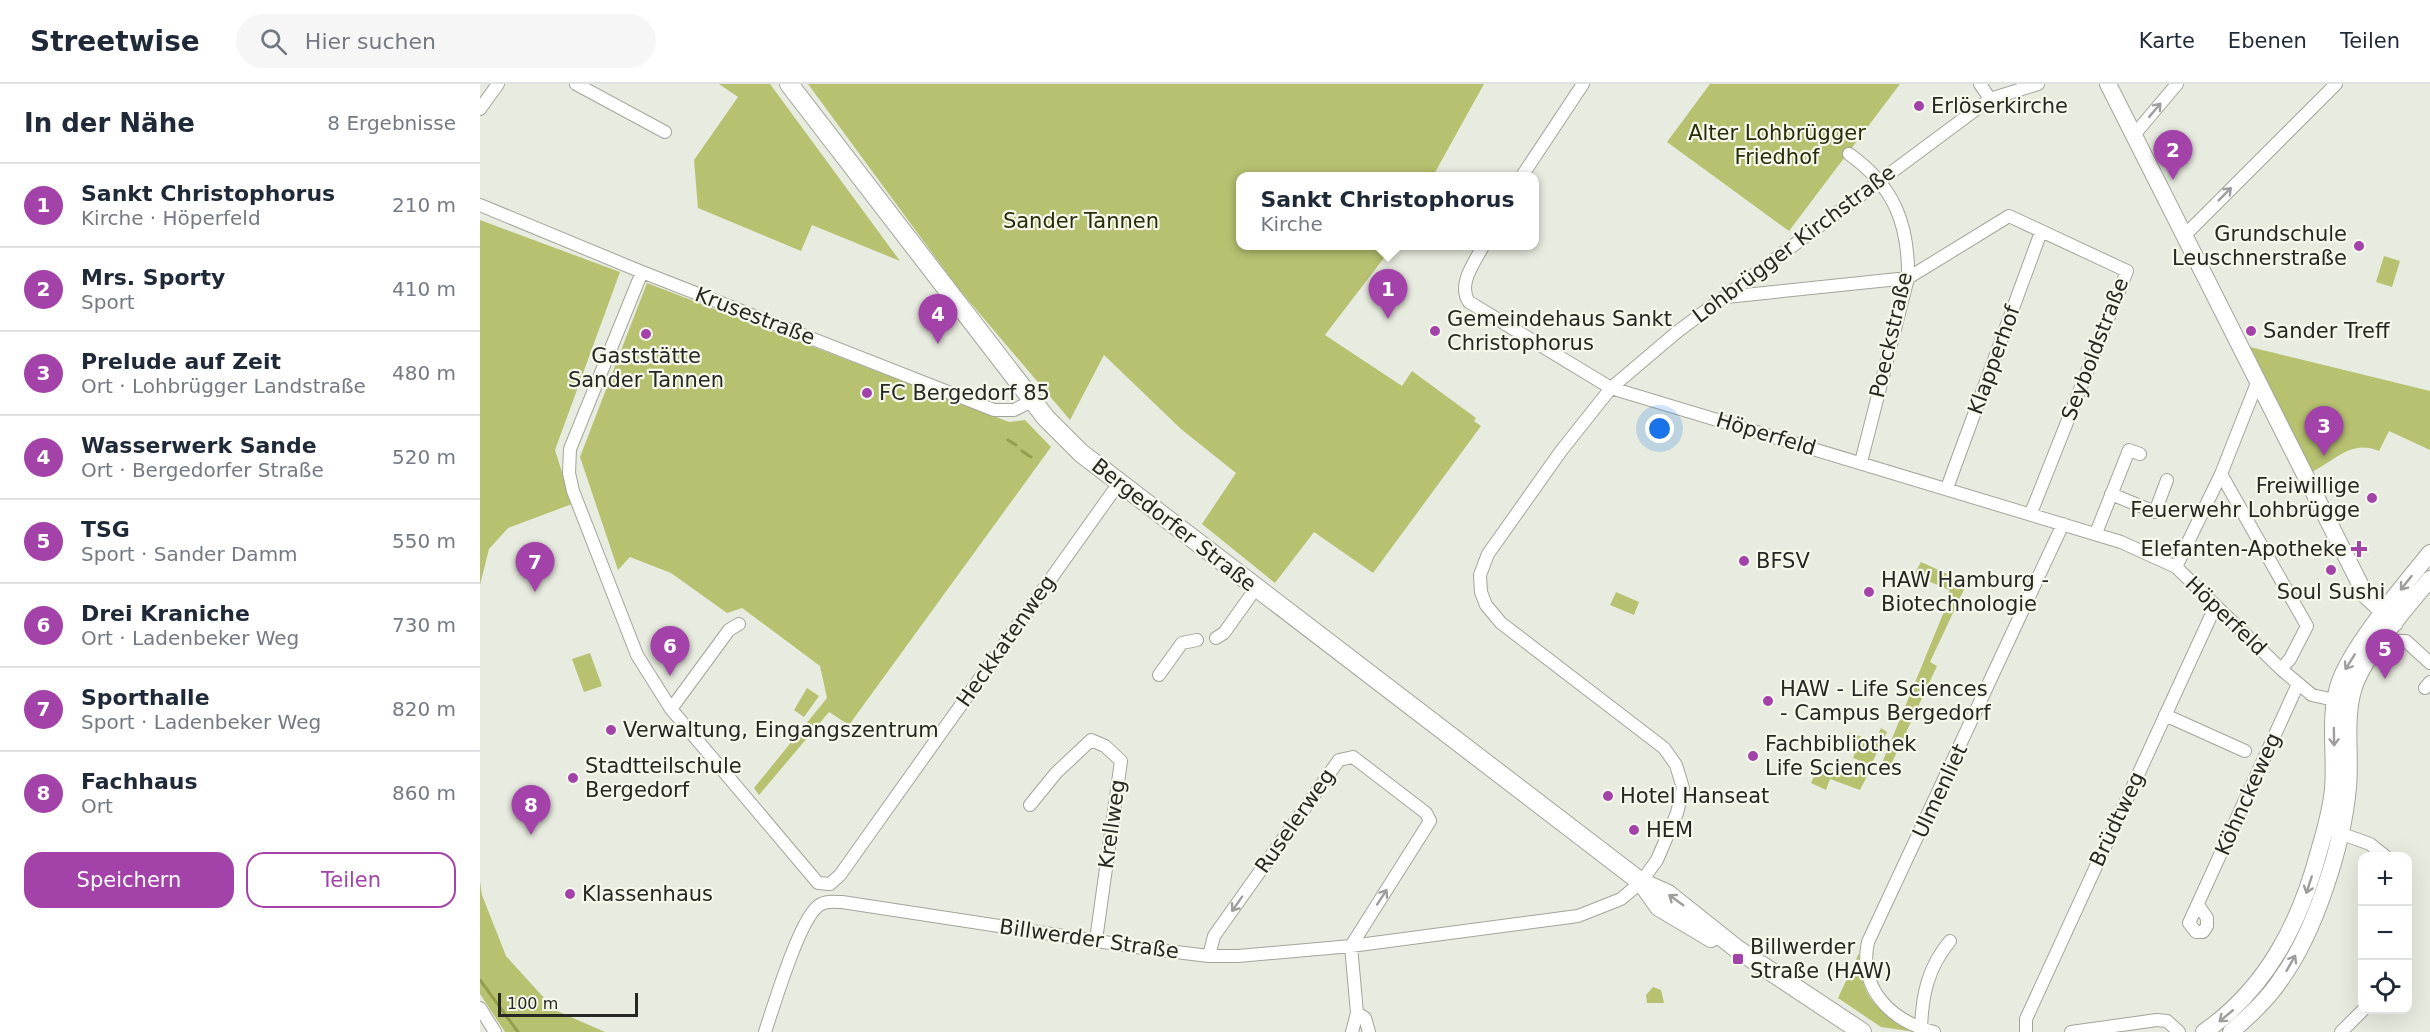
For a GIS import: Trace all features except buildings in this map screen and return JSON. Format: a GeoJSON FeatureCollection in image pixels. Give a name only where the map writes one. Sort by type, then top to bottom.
{"type":"FeatureCollection","features":[{"type":"Feature","properties":{"kind":"main road","name":"Bergedorfer Straße"},"geometry":{"type":"LineString","coordinates":[[789,84],[1032,401],[1081,453],[1641,882],[1668,894],[1737,949],[1862,1032]]}},
{"type":"Feature","properties":{"kind":"main road"},"geometry":{"type":"LineString","coordinates":[[2108,84],[2366,596],[2389,619]]}},
{"type":"Feature","properties":{"kind":"main road"},"geometry":{"type":"LineString","coordinates":[[2204,1032],[2245,998],[2277,955],[2302,907],[2348,788],[2342,702],[2430,553]]}},
{"type":"Feature","properties":{"kind":"main road"},"geometry":{"type":"LineString","coordinates":[[2389,619],[2430,579]]}},
{"type":"Feature","properties":{"kind":"main road"},"geometry":{"type":"LineString","coordinates":[[2231,1032],[2270,994],[2294,959],[2315,914],[2332,831]]}},
{"type":"Feature","properties":{"kind":"street"},"geometry":{"type":"LineString","coordinates":[[480,109],[498,84]]}},
{"type":"Feature","properties":{"kind":"street"},"geometry":{"type":"LineString","coordinates":[[576,84],[665,132]]}},
{"type":"Feature","properties":{"kind":"street"},"geometry":{"type":"LineString","coordinates":[[1525,172],[1583,84]]}},
{"type":"Feature","properties":{"kind":"street"},"geometry":{"type":"LineString","coordinates":[[1980,84],[1990,99]]}},
{"type":"Feature","properties":{"kind":"street","name":"Lohbrügger Kirchstraße"},"geometry":{"type":"LineString","coordinates":[[1641,882],[1658,860],[1677,813],[1683,788],[1676,765],[1658,744],[1501,622],[1486,605],[1480,583],[1480,575],[1488,554],[1561,451],[1611,388],[1677,332],[1990,99],[2038,84]]}},
{"type":"Feature","properties":{"kind":"street"},"geometry":{"type":"LineString","coordinates":[[2133,136],[2177,84]]}},
{"type":"Feature","properties":{"kind":"street"},"geometry":{"type":"LineString","coordinates":[[2184,236],[2336,84]]}},
{"type":"Feature","properties":{"kind":"street","name":"Poeckstraße"},"geometry":{"type":"LineString","coordinates":[[1849,154],[1868,167],[1879,181],[1900,215],[1908,246],[1908,278],[1860,462]]}},
{"type":"Feature","properties":{"kind":"street","name":"Krusestraße"},"geometry":{"type":"LineString","coordinates":[[480,205],[642,272],[994,410],[1014,410],[1032,401]]}},
{"type":"Feature","properties":{"kind":"street","name":"Seyboldstraße"},"geometry":{"type":"LineString","coordinates":[[1908,278],[2009,216],[2127,271],[2031,513]]}},
{"type":"Feature","properties":{"kind":"street","name":"Klapperhof"},"geometry":{"type":"LineString","coordinates":[[1947,488],[2042,232]]}},
{"type":"Feature","properties":{"kind":"street","name":"Höperfeld"},"geometry":{"type":"LineString","coordinates":[[1481,250],[1464,287],[1466,298],[1474,306],[1611,388],[2096,533],[2176,567],[2215,607],[2298,684],[2312,695],[2342,702]]}},
{"type":"Feature","properties":{"kind":"street"},"geometry":{"type":"LineString","coordinates":[[642,272],[570,449],[569,473],[573,491],[637,655],[671,709],[729,630],[740,624]]}},
{"type":"Feature","properties":{"kind":"street"},"geometry":{"type":"LineString","coordinates":[[1724,297],[1908,278]]}},
{"type":"Feature","properties":{"kind":"street"},"geometry":{"type":"LineString","coordinates":[[2176,567],[2221,474],[2257,383]]}},
{"type":"Feature","properties":{"kind":"street"},"geometry":{"type":"LineString","coordinates":[[2096,533],[2129,450],[2140,454]]}},
{"type":"Feature","properties":{"kind":"street"},"geometry":{"type":"LineString","coordinates":[[2221,474],[2307,626],[2290,659],[2281,669]]}},
{"type":"Feature","properties":{"kind":"street"},"geometry":{"type":"LineString","coordinates":[[2111,494],[2155,512],[2167,480]]}},
{"type":"Feature","properties":{"kind":"street","name":"Heckkatenweg"},"geometry":{"type":"LineString","coordinates":[[671,709],[811,877],[818,883],[828,884],[840,875],[1119,483]]}},
{"type":"Feature","properties":{"kind":"street","name":"Ulmenliet"},"geometry":{"type":"LineString","coordinates":[[1928,1030],[1889,1011],[1877,997],[1866,972],[1868,942],[2063,524]]}},
{"type":"Feature","properties":{"kind":"street"},"geometry":{"type":"LineString","coordinates":[[1216,638],[1224,633],[1256,588]]}},
{"type":"Feature","properties":{"kind":"street","name":"Brüdtweg"},"geometry":{"type":"LineString","coordinates":[[2026,1032],[2026,1019],[2215,607]]}},
{"type":"Feature","properties":{"kind":"street"},"geometry":{"type":"LineString","coordinates":[[1159,675],[1182,643],[1197,640]]}},
{"type":"Feature","properties":{"kind":"street"},"geometry":{"type":"LineString","coordinates":[[2396,641],[2406,641],[2430,663]]}},
{"type":"Feature","properties":{"kind":"street","name":"Köhnckeweg"},"geometry":{"type":"LineString","coordinates":[[2198,905],[2298,684]]}},
{"type":"Feature","properties":{"kind":"street"},"geometry":{"type":"LineString","coordinates":[[2165,715],[2245,752]]}},
{"type":"Feature","properties":{"kind":"street","name":"Krellweg"},"geometry":{"type":"LineString","coordinates":[[1030,805],[1056,773],[1091,740],[1105,746],[1121,761],[1096,940]]}},
{"type":"Feature","properties":{"kind":"street","name":"Ruselerweg"},"geometry":{"type":"LineString","coordinates":[[1209,956],[1214,936],[1339,760],[1347,756],[1357,759],[1426,813],[1430,821],[1351,946]]}},
{"type":"Feature","properties":{"kind":"street"},"geometry":{"type":"LineString","coordinates":[[2332,831],[2370,844],[2380,852]]}},
{"type":"Feature","properties":{"kind":"street","name":"Billwerder Straße"},"geometry":{"type":"LineString","coordinates":[[765,1032],[802,930],[814,909],[829,902],[1209,956],[1238,956],[1351,946],[1578,916],[1621,899],[1641,882]]}},
{"type":"Feature","properties":{"kind":"street"},"geometry":{"type":"LineString","coordinates":[[1928,1030],[1926,982],[1941,952],[1950,941]]}},
{"type":"Feature","properties":{"kind":"street"},"geometry":{"type":"LineString","coordinates":[[1351,946],[1357,1012],[1352,1032]]}},
{"type":"Feature","properties":{"kind":"street"},"geometry":{"type":"LineString","coordinates":[[480,1008],[495,1032]]}},
{"type":"Feature","properties":{"kind":"street"},"geometry":{"type":"LineString","coordinates":[[1357,1012],[1365,1018],[1369,1032]]}},
{"type":"Feature","properties":{"kind":"street"},"geometry":{"type":"LineString","coordinates":[[2341,1032],[2359,1014]]}},
{"type":"Feature","properties":{"kind":"street"},"geometry":{"type":"LineString","coordinates":[[2071,1032],[2157,1020],[2167,1021],[2179,1032]]}},
{"type":"Feature","properties":{"kind":"street"},"geometry":{"type":"LineString","coordinates":[[2145,1023],[2156,1026],[2162,1032]]}},
{"type":"Feature","properties":{"kind":"green space"},"geometry":{"type":"Polygon","coordinates":[[[719,84],[770,84],[900,261],[812,225],[801,251],[698,208],[694,160],[738,97],[719,84]]]}},
{"type":"Feature","properties":{"kind":"green space","name":"Sander Tannen"},"geometry":{"type":"Polygon","coordinates":[[[808,84],[1484,84],[1435,172],[1236,172],[1236,250],[1390,250],[1325,335],[1402,386],[1412,371],[1476,418],[1474,421],[1481,426],[1373,573],[1314,532],[1275,583],[1202,524],[1236,473],[1181,429],[1104,355],[1070,420],[958,288],[808,84]]]}},
{"type":"Feature","properties":{"kind":"green space","name":"Alter Lohbrügger Friedhof"},"geometry":{"type":"Polygon","coordinates":[[[1710,84],[1900,84],[1789,231],[1667,142],[1710,84]]]}},
{"type":"Feature","properties":{"kind":"green space"},"geometry":{"type":"Polygon","coordinates":[[[480,220],[620,272],[555,450],[572,504],[508,528],[489,549],[480,585],[480,220]]]}},
{"type":"Feature","properties":{"kind":"green space"},"geometry":{"type":"Polygon","coordinates":[[[2384,256],[2400,261],[2392,287],[2376,282],[2384,256]]]}},
{"type":"Feature","properties":{"kind":"green space"},"geometry":{"type":"Polygon","coordinates":[[[647,283],[1009,422],[1025,420],[1051,447],[849,725],[829,712],[759,795],[754,788],[827,698],[820,666],[742,608],[727,613],[671,573],[630,557],[618,570],[580,457],[647,283]]]}},
{"type":"Feature","properties":{"kind":"green space"},"geometry":{"type":"Polygon","coordinates":[[[2250,347],[2430,391],[2430,450],[2389,431],[2379,451],[2369,448],[2352,449],[2312,472],[2250,347]]]}},
{"type":"Feature","properties":{"kind":"green space"},"geometry":{"type":"Polygon","coordinates":[[[1921,562],[1967,583],[1930,662],[1937,666],[1889,769],[1882,763],[1950,597],[1949,590],[1917,576],[1915,573],[1921,562]]]}},
{"type":"Feature","properties":{"kind":"green space"},"geometry":{"type":"Polygon","coordinates":[[[1616,592],[1639,602],[1634,615],[1610,605],[1616,592]]]}},
{"type":"Feature","properties":{"kind":"green space"},"geometry":{"type":"Polygon","coordinates":[[[590,653],[602,686],[584,692],[572,659],[590,653]]]}},
{"type":"Feature","properties":{"kind":"green space"},"geometry":{"type":"Polygon","coordinates":[[[807,688],[819,696],[804,717],[794,710],[807,688]]]}},
{"type":"Feature","properties":{"kind":"green space"},"geometry":{"type":"Polygon","coordinates":[[[1881,728],[1887,732],[1871,765],[1853,758],[1856,750],[1843,745],[1849,732],[1875,742],[1881,728]]]}},
{"type":"Feature","properties":{"kind":"green space"},"geometry":{"type":"Polygon","coordinates":[[[1850,763],[1869,772],[1860,790],[1830,779],[1826,790],[1811,783],[1819,765],[1845,776],[1850,763]]]}},
{"type":"Feature","properties":{"kind":"green space"},"geometry":{"type":"Polygon","coordinates":[[[480,881],[482,895],[506,956],[555,1010],[605,1032],[505,1032],[480,994],[480,881]]]}},
{"type":"Feature","properties":{"kind":"green space"},"geometry":{"type":"Polygon","coordinates":[[[1859,953],[1863,982],[1873,1002],[1890,1017],[1915,1032],[1881,1027],[1838,998],[1859,953]]]}},
{"type":"Feature","properties":{"kind":"green space"},"geometry":{"type":"Polygon","coordinates":[[[1653,987],[1661,990],[1664,1003],[1647,1003],[1646,995],[1653,987]]]}},
{"type":"Feature","properties":{"kind":"waterway"},"geometry":{"type":"LineString","coordinates":[[1008,440],[1016,445]]}},
{"type":"Feature","properties":{"kind":"waterway"},"geometry":{"type":"LineString","coordinates":[[1022,451],[1031,457]]}},
{"type":"Feature","properties":{"kind":"waterway"},"geometry":{"type":"LineString","coordinates":[[480,980],[518,1032]]}},
{"type":"Feature","properties":{"kind":"place","name":"Erlöserkirche"},"geometry":{"type":"Point","coordinates":[1919,106]}},
{"type":"Feature","properties":{"kind":"place","name":"Mrs. Sporty"},"geometry":{"type":"Point","coordinates":[2173,180]}},
{"type":"Feature","properties":{"kind":"place","name":"Grundschule Leuschnerstraße"},"geometry":{"type":"Point","coordinates":[2359,246]}},
{"type":"Feature","properties":{"kind":"place","name":"Sankt Christophorus"},"geometry":{"type":"Point","coordinates":[1388,319]}},
{"type":"Feature","properties":{"kind":"place","name":"Gemeindehaus Sankt Christophorus"},"geometry":{"type":"Point","coordinates":[1435,331]}},
{"type":"Feature","properties":{"kind":"place","name":"Sander Treff"},"geometry":{"type":"Point","coordinates":[2251,331]}},
{"type":"Feature","properties":{"kind":"place","name":"Gaststätte Sander Tannen"},"geometry":{"type":"Point","coordinates":[646,334]}},
{"type":"Feature","properties":{"kind":"place","name":"Wasserwerk Sande"},"geometry":{"type":"Point","coordinates":[938,344]}},
{"type":"Feature","properties":{"kind":"place","name":"FC Bergedorf 85"},"geometry":{"type":"Point","coordinates":[867,393]}},
{"type":"Feature","properties":{"kind":"place","name":"Prelude auf Zeit"},"geometry":{"type":"Point","coordinates":[2324,456]}},
{"type":"Feature","properties":{"kind":"place","name":"Freiwillige Feuerwehr Lohbrügge"},"geometry":{"type":"Point","coordinates":[2372,498]}},
{"type":"Feature","properties":{"kind":"place","name":"Elefanten-Apotheke"},"geometry":{"type":"Point","coordinates":[2359,549]}},
{"type":"Feature","properties":{"kind":"place","name":"BFSV"},"geometry":{"type":"Point","coordinates":[1744,561]}},
{"type":"Feature","properties":{"kind":"place","name":"Soul Sushi"},"geometry":{"type":"Point","coordinates":[2331,570]}},
{"type":"Feature","properties":{"kind":"place","name":"Sporthalle"},"geometry":{"type":"Point","coordinates":[535,592]}},
{"type":"Feature","properties":{"kind":"place","name":"HAW Hamburg - Biotechnologie"},"geometry":{"type":"Point","coordinates":[1869,592]}},
{"type":"Feature","properties":{"kind":"place","name":"Drei Kraniche"},"geometry":{"type":"Point","coordinates":[670,676]}},
{"type":"Feature","properties":{"kind":"place","name":"TSG"},"geometry":{"type":"Point","coordinates":[2385,679]}},
{"type":"Feature","properties":{"kind":"place","name":"HAW - Life Sciences - Campus Bergedorf"},"geometry":{"type":"Point","coordinates":[1768,701]}},
{"type":"Feature","properties":{"kind":"place","name":"Verwaltung, Eingangszentrum"},"geometry":{"type":"Point","coordinates":[611,730]}},
{"type":"Feature","properties":{"kind":"place","name":"Fachbibliothek Life Sciences"},"geometry":{"type":"Point","coordinates":[1753,756]}},
{"type":"Feature","properties":{"kind":"place","name":"Stadtteilschule Bergedorf"},"geometry":{"type":"Point","coordinates":[573,778]}},
{"type":"Feature","properties":{"kind":"place","name":"Hotel Hanseat"},"geometry":{"type":"Point","coordinates":[1608,796]}},
{"type":"Feature","properties":{"kind":"place","name":"HEM"},"geometry":{"type":"Point","coordinates":[1634,830]}},
{"type":"Feature","properties":{"kind":"place","name":"Fachhaus"},"geometry":{"type":"Point","coordinates":[531,835]}},
{"type":"Feature","properties":{"kind":"place","name":"Klassenhaus"},"geometry":{"type":"Point","coordinates":[570,894]}},
{"type":"Feature","properties":{"kind":"place","name":"Billwerder Straße (HAW)"},"geometry":{"type":"Point","coordinates":[1738,959]}}]}
